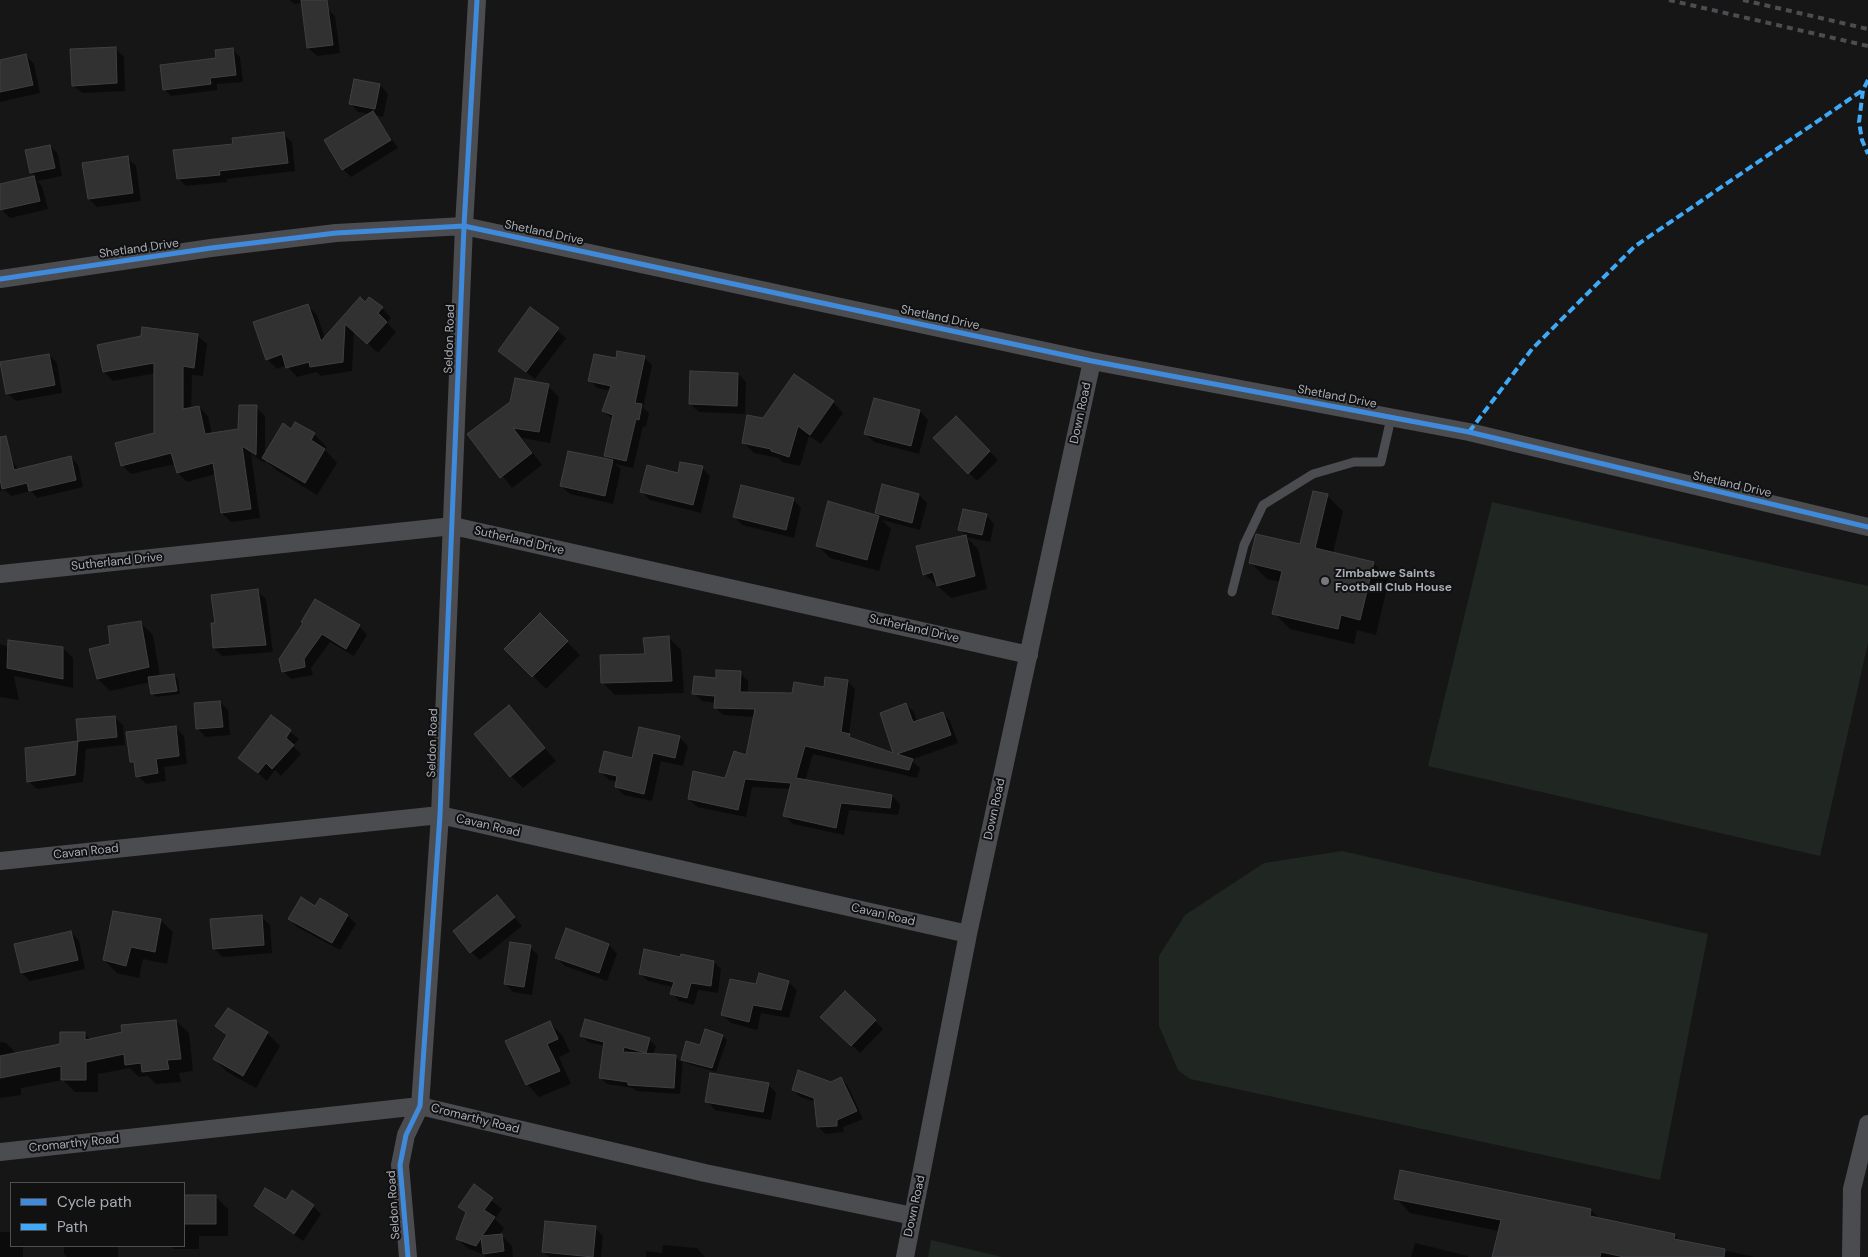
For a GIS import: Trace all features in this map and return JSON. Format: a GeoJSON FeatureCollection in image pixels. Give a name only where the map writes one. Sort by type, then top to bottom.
{"type":"FeatureCollection","features":[{"type":"Feature","properties":{"kind":"street","name":"Seldon Road"},"geometry":{"type":"LineString","coordinates":[[408,1257],[400,1165],[406,1135],[420,1106],[440,815],[464,226],[477,0]]}},
{"type":"Feature","properties":{"kind":"street","name":"Shetland Drive"},"geometry":{"type":"LineString","coordinates":[[0,279],[211,248],[336,233],[464,226],[1092,361],[1468,432],[1868,527]]}},
{"type":"Feature","properties":{"kind":"street","name":"Down Road"},"geometry":{"type":"LineString","coordinates":[[905,1257],[968,934],[1092,361]]}},
{"type":"Feature","properties":{"kind":"street","name":"Sutherland Drive"},"geometry":{"type":"LineString","coordinates":[[0,574],[453,526],[1029,655]]}},
{"type":"Feature","properties":{"kind":"street","name":"Cavan Road"},"geometry":{"type":"LineString","coordinates":[[0,861],[440,815],[968,934]]}},
{"type":"Feature","properties":{"kind":"street","name":"Cromarthy Road"},"geometry":{"type":"LineString","coordinates":[[0,1152],[420,1106],[705,1173],[913,1216]]}},
{"type":"Feature","properties":{"kind":"street"},"geometry":{"type":"LineString","coordinates":[[1851,1257],[1852,1189],[1868,1124]]}},
{"type":"Feature","properties":{"kind":"lane"},"geometry":{"type":"LineString","coordinates":[[1232,592],[1244,545],[1262,505],[1313,474],[1354,462],[1381,462],[1391,418]]}},
{"type":"Feature","properties":{"kind":"shaded area"},"geometry":{"type":"Polygon","coordinates":[[[1492,502],[1868,586],[1868,643],[1820,856],[1428,766],[1492,502]]]}},
{"type":"Feature","properties":{"kind":"shaded area"},"geometry":{"type":"Polygon","coordinates":[[[1342,851],[1708,934],[1660,1180],[1190,1079],[1178,1070],[1159,1026],[1159,956],[1185,915],[1264,863],[1342,851]]]}},
{"type":"Feature","properties":{"kind":"shaded area"},"geometry":{"type":"Polygon","coordinates":[[[931,1240],[1002,1257],[928,1257],[931,1240]]]}},
{"type":"Feature","properties":{"kind":"building"},"geometry":{"type":"Polygon","coordinates":[[[301,0],[327,0],[333,45],[307,48],[301,0]]]}},
{"type":"Feature","properties":{"kind":"building"},"geometry":{"type":"Polygon","coordinates":[[[116,47],[117,83],[72,86],[70,49],[116,47]]]}},
{"type":"Feature","properties":{"kind":"building"},"geometry":{"type":"Polygon","coordinates":[[[233,48],[236,75],[210,78],[211,84],[163,90],[160,65],[216,58],[215,50],[233,48]]]}},
{"type":"Feature","properties":{"kind":"building"},"geometry":{"type":"Polygon","coordinates":[[[26,54],[33,85],[0,92],[0,60],[26,54]]]}},
{"type":"Feature","properties":{"kind":"building"},"geometry":{"type":"Polygon","coordinates":[[[354,79],[380,84],[375,109],[349,104],[354,79]]]}},
{"type":"Feature","properties":{"kind":"building"},"geometry":{"type":"Polygon","coordinates":[[[373,111],[391,140],[342,170],[324,140],[373,111]]]}},
{"type":"Feature","properties":{"kind":"building"},"geometry":{"type":"Polygon","coordinates":[[[284,132],[288,163],[219,171],[220,175],[177,179],[173,150],[233,144],[232,138],[284,132]]]}},
{"type":"Feature","properties":{"kind":"building"},"geometry":{"type":"Polygon","coordinates":[[[50,145],[55,168],[30,173],[25,150],[50,145]]]}},
{"type":"Feature","properties":{"kind":"building"},"geometry":{"type":"Polygon","coordinates":[[[128,156],[133,193],[88,199],[82,163],[128,156]]]}},
{"type":"Feature","properties":{"kind":"building"},"geometry":{"type":"Polygon","coordinates":[[[34,176],[40,201],[0,210],[0,184],[34,176]]]}},
{"type":"Feature","properties":{"kind":"building"},"geometry":{"type":"Polygon","coordinates":[[[360,297],[365,302],[369,297],[383,307],[378,313],[387,322],[367,344],[345,324],[343,362],[310,367],[309,362],[286,368],[282,354],[266,360],[253,322],[308,304],[321,341],[360,297]]]}},
{"type":"Feature","properties":{"kind":"building"},"geometry":{"type":"Polygon","coordinates":[[[530,307],[559,328],[526,372],[498,351],[530,307]]]}},
{"type":"Feature","properties":{"kind":"building"},"geometry":{"type":"Polygon","coordinates":[[[142,327],[198,334],[194,368],[183,366],[183,409],[199,406],[205,434],[238,429],[239,405],[257,405],[256,455],[242,446],[251,509],[221,513],[213,463],[177,473],[171,453],[121,466],[115,443],[154,433],[154,363],[103,372],[97,345],[141,336],[142,327]]]}},
{"type":"Feature","properties":{"kind":"building"},"geometry":{"type":"Polygon","coordinates":[[[617,351],[645,356],[635,403],[642,404],[639,420],[636,419],[626,461],[604,456],[613,415],[602,411],[611,386],[588,381],[594,354],[616,358],[617,351]]]}},
{"type":"Feature","properties":{"kind":"building"},"geometry":{"type":"Polygon","coordinates":[[[49,354],[55,385],[6,394],[0,362],[49,354]]]}},
{"type":"Feature","properties":{"kind":"building"},"geometry":{"type":"Polygon","coordinates":[[[690,371],[738,373],[737,406],[689,404],[690,371]]]}},
{"type":"Feature","properties":{"kind":"building"},"geometry":{"type":"Polygon","coordinates":[[[794,374],[834,401],[810,435],[798,426],[789,457],[771,451],[771,449],[742,443],[747,415],[763,418],[794,374]]]}},
{"type":"Feature","properties":{"kind":"building"},"geometry":{"type":"Polygon","coordinates":[[[515,378],[549,384],[539,432],[513,428],[532,453],[500,478],[467,434],[510,402],[515,378]]]}},
{"type":"Feature","properties":{"kind":"building"},"geometry":{"type":"Polygon","coordinates":[[[874,398],[920,410],[911,446],[864,434],[874,398]]]}},
{"type":"Feature","properties":{"kind":"building"},"geometry":{"type":"Polygon","coordinates":[[[956,416],[990,451],[968,474],[933,438],[956,416]]]}},
{"type":"Feature","properties":{"kind":"building"},"geometry":{"type":"Polygon","coordinates":[[[295,422],[315,433],[311,440],[325,449],[305,483],[262,458],[283,423],[291,429],[295,422]]]}},
{"type":"Feature","properties":{"kind":"building"},"geometry":{"type":"Polygon","coordinates":[[[6,436],[14,470],[71,456],[76,480],[29,491],[27,483],[2,489],[0,479],[0,437],[6,436]]]}},
{"type":"Feature","properties":{"kind":"building"},"geometry":{"type":"Polygon","coordinates":[[[568,451],[613,460],[605,496],[560,486],[568,451]]]}},
{"type":"Feature","properties":{"kind":"building"},"geometry":{"type":"Polygon","coordinates":[[[680,462],[703,466],[693,505],[640,492],[647,465],[678,473],[680,462]]]}},
{"type":"Feature","properties":{"kind":"building"},"geometry":{"type":"Polygon","coordinates":[[[882,484],[919,494],[912,523],[875,513],[882,484]]]}},
{"type":"Feature","properties":{"kind":"building"},"geometry":{"type":"Polygon","coordinates":[[[741,485],[794,498],[786,530],[733,517],[741,485]]]}},
{"type":"Feature","properties":{"kind":"building","name":"Zimbabwe Saints Football Club House"},"geometry":{"type":"Polygon","coordinates":[[[1313,491],[1328,494],[1315,548],[1374,562],[1360,620],[1341,615],[1338,629],[1272,614],[1282,571],[1249,563],[1256,534],[1300,544],[1313,491]]]}},
{"type":"Feature","properties":{"kind":"building"},"geometry":{"type":"Polygon","coordinates":[[[828,501],[879,516],[867,560],[816,546],[828,501]]]}},
{"type":"Feature","properties":{"kind":"building"},"geometry":{"type":"Polygon","coordinates":[[[963,509],[987,514],[982,535],[958,530],[963,509]]]}},
{"type":"Feature","properties":{"kind":"building"},"geometry":{"type":"Polygon","coordinates":[[[966,535],[975,576],[937,586],[933,572],[923,575],[916,546],[966,535]]]}},
{"type":"Feature","properties":{"kind":"building"},"geometry":{"type":"Polygon","coordinates":[[[258,589],[266,645],[213,648],[211,623],[215,623],[211,595],[258,589]]]}},
{"type":"Feature","properties":{"kind":"building"},"geometry":{"type":"Polygon","coordinates":[[[315,599],[360,625],[346,649],[322,634],[304,659],[305,667],[282,672],[279,659],[303,623],[301,622],[315,599]]]}},
{"type":"Feature","properties":{"kind":"building"},"geometry":{"type":"Polygon","coordinates":[[[540,613],[568,641],[532,677],[504,649],[540,613]]]}},
{"type":"Feature","properties":{"kind":"building"},"geometry":{"type":"Polygon","coordinates":[[[141,621],[149,667],[97,679],[89,649],[110,644],[108,626],[141,621]]]}},
{"type":"Feature","properties":{"kind":"building"},"geometry":{"type":"Polygon","coordinates":[[[669,636],[672,681],[601,683],[600,655],[645,654],[643,638],[669,636]]]}},
{"type":"Feature","properties":{"kind":"building"},"geometry":{"type":"Polygon","coordinates":[[[8,640],[63,647],[63,679],[7,668],[8,640]]]}},
{"type":"Feature","properties":{"kind":"building"},"geometry":{"type":"Polygon","coordinates":[[[716,670],[741,671],[740,692],[792,693],[794,682],[824,687],[825,677],[848,680],[841,732],[850,734],[849,737],[893,753],[880,713],[906,703],[913,722],[943,712],[951,735],[897,754],[913,759],[909,770],[805,746],[796,778],[892,795],[890,808],[841,803],[836,828],[783,816],[791,783],[745,779],[738,810],[688,799],[693,771],[725,778],[734,751],[746,755],[755,709],[714,708],[715,696],[692,694],[694,676],[716,678],[716,670]]]}},
{"type":"Feature","properties":{"kind":"building"},"geometry":{"type":"Polygon","coordinates":[[[174,674],[177,691],[151,694],[148,677],[174,674]]]}},
{"type":"Feature","properties":{"kind":"building"},"geometry":{"type":"Polygon","coordinates":[[[220,701],[223,727],[196,729],[194,703],[220,701]]]}},
{"type":"Feature","properties":{"kind":"building"},"geometry":{"type":"Polygon","coordinates":[[[509,705],[545,748],[510,777],[474,734],[509,705]]]}},
{"type":"Feature","properties":{"kind":"building"},"geometry":{"type":"Polygon","coordinates":[[[271,715],[291,730],[286,738],[294,745],[272,769],[266,763],[258,773],[238,758],[271,715]]]}},
{"type":"Feature","properties":{"kind":"building"},"geometry":{"type":"Polygon","coordinates":[[[115,716],[117,737],[78,741],[76,719],[115,716]]]}},
{"type":"Feature","properties":{"kind":"building"},"geometry":{"type":"Polygon","coordinates":[[[176,726],[179,756],[156,759],[158,773],[136,777],[134,762],[130,762],[126,732],[176,726]]]}},
{"type":"Feature","properties":{"kind":"building"},"geometry":{"type":"Polygon","coordinates":[[[639,727],[680,736],[675,758],[653,753],[644,794],[615,787],[617,776],[599,772],[604,751],[632,758],[639,727]]]}},
{"type":"Feature","properties":{"kind":"building"},"geometry":{"type":"Polygon","coordinates":[[[78,741],[75,775],[27,782],[25,748],[78,741]]]}},
{"type":"Feature","properties":{"kind":"building"},"geometry":{"type":"Polygon","coordinates":[[[497,895],[515,917],[470,953],[453,931],[497,895]]]}},
{"type":"Feature","properties":{"kind":"building"},"geometry":{"type":"Polygon","coordinates":[[[301,897],[315,906],[320,898],[348,915],[332,943],[288,919],[301,897]]]}},
{"type":"Feature","properties":{"kind":"building"},"geometry":{"type":"Polygon","coordinates":[[[113,911],[161,919],[155,952],[131,947],[126,966],[103,960],[113,911]]]}},
{"type":"Feature","properties":{"kind":"building"},"geometry":{"type":"Polygon","coordinates":[[[262,915],[264,945],[213,949],[210,919],[262,915]]]}},
{"type":"Feature","properties":{"kind":"building"},"geometry":{"type":"Polygon","coordinates":[[[566,928],[609,944],[599,973],[555,958],[566,928]]]}},
{"type":"Feature","properties":{"kind":"building"},"geometry":{"type":"Polygon","coordinates":[[[71,931],[78,960],[21,973],[14,944],[71,931]]]}},
{"type":"Feature","properties":{"kind":"building"},"geometry":{"type":"Polygon","coordinates":[[[510,942],[531,945],[524,987],[504,984],[510,942]]]}},
{"type":"Feature","properties":{"kind":"building"},"geometry":{"type":"Polygon","coordinates":[[[644,949],[680,957],[681,954],[714,961],[711,986],[691,983],[687,998],[670,994],[674,982],[639,974],[644,949]]]}},
{"type":"Feature","properties":{"kind":"building"},"geometry":{"type":"Polygon","coordinates":[[[759,973],[789,981],[781,1010],[753,1005],[749,1022],[721,1015],[730,979],[756,984],[759,973]]]}},
{"type":"Feature","properties":{"kind":"building"},"geometry":{"type":"Polygon","coordinates":[[[845,991],[876,1020],[851,1046],[820,1017],[845,991]]]}},
{"type":"Feature","properties":{"kind":"building"},"geometry":{"type":"Polygon","coordinates":[[[228,1008],[268,1032],[243,1076],[213,1059],[227,1035],[215,1026],[228,1008]]]}},
{"type":"Feature","properties":{"kind":"building"},"geometry":{"type":"Polygon","coordinates":[[[585,1019],[650,1038],[646,1053],[624,1047],[623,1052],[676,1055],[674,1088],[628,1085],[628,1082],[599,1078],[604,1042],[580,1036],[585,1019]]]}},
{"type":"Feature","properties":{"kind":"building"},"geometry":{"type":"Polygon","coordinates":[[[176,1020],[181,1059],[167,1060],[169,1069],[142,1072],[141,1063],[125,1065],[124,1054],[86,1062],[86,1080],[61,1080],[61,1066],[0,1078],[0,1056],[60,1044],[60,1032],[85,1032],[85,1040],[122,1032],[121,1025],[176,1020]]]}},
{"type":"Feature","properties":{"kind":"building"},"geometry":{"type":"Polygon","coordinates":[[[550,1021],[558,1039],[547,1044],[560,1071],[526,1085],[505,1041],[550,1021]]]}},
{"type":"Feature","properties":{"kind":"building"},"geometry":{"type":"Polygon","coordinates":[[[705,1029],[723,1035],[712,1068],[681,1060],[686,1041],[700,1045],[705,1029]]]}},
{"type":"Feature","properties":{"kind":"building"},"geometry":{"type":"Polygon","coordinates":[[[798,1070],[831,1082],[841,1077],[857,1111],[837,1120],[837,1126],[817,1127],[814,1098],[792,1090],[798,1070]]]}},
{"type":"Feature","properties":{"kind":"building"},"geometry":{"type":"Polygon","coordinates":[[[710,1073],[769,1083],[763,1112],[705,1102],[710,1073]]]}},
{"type":"Feature","properties":{"kind":"building"},"geometry":{"type":"Polygon","coordinates":[[[1400,1170],[1591,1209],[1590,1216],[1675,1234],[1674,1239],[1725,1249],[1724,1257],[1624,1257],[1601,1252],[1600,1257],[1492,1257],[1501,1220],[1394,1199],[1400,1170]]]}},
{"type":"Feature","properties":{"kind":"building"},"geometry":{"type":"Polygon","coordinates":[[[474,1184],[493,1198],[484,1210],[495,1217],[482,1236],[502,1234],[504,1251],[483,1254],[481,1238],[476,1246],[456,1239],[466,1212],[458,1207],[474,1184]]]}},
{"type":"Feature","properties":{"kind":"building"},"geometry":{"type":"Polygon","coordinates":[[[265,1188],[286,1200],[292,1190],[314,1205],[294,1234],[254,1206],[265,1188]]]}},
{"type":"Feature","properties":{"kind":"building"},"geometry":{"type":"Polygon","coordinates":[[[185,1195],[216,1195],[216,1224],[185,1224],[185,1195]]]}},
{"type":"Feature","properties":{"kind":"building"},"geometry":{"type":"Polygon","coordinates":[[[545,1221],[596,1226],[593,1257],[542,1252],[545,1221]]]}},
{"type":"Feature","properties":{"kind":"railway"},"geometry":{"type":"LineString","coordinates":[[1669,0],[1868,46]]}},
{"type":"Feature","properties":{"kind":"railway"},"geometry":{"type":"LineString","coordinates":[[1743,0],[1868,29]]}},
{"type":"Feature","properties":{"kind":"marked path"},"geometry":{"type":"LineString","coordinates":[[1868,80],[1863,90],[1859,122],[1862,140],[1868,154]]}},
{"type":"Feature","properties":{"kind":"marked path"},"geometry":{"type":"LineString","coordinates":[[1469,432],[1532,349],[1634,247],[1863,90]]}},
{"type":"Feature","properties":{"kind":"cycle path"},"geometry":{"type":"LineString","coordinates":[[408,1257],[400,1165],[406,1135],[420,1106],[440,815],[464,226],[477,0]]}},
{"type":"Feature","properties":{"kind":"cycle path"},"geometry":{"type":"LineString","coordinates":[[0,279],[211,248],[336,233],[464,226],[1092,361],[1469,432],[1868,527]]}},
{"type":"Feature","properties":{"kind":"place","name":"Zimbabwe Saints Football Club House"},"geometry":{"type":"Point","coordinates":[1325,581]}}]}
